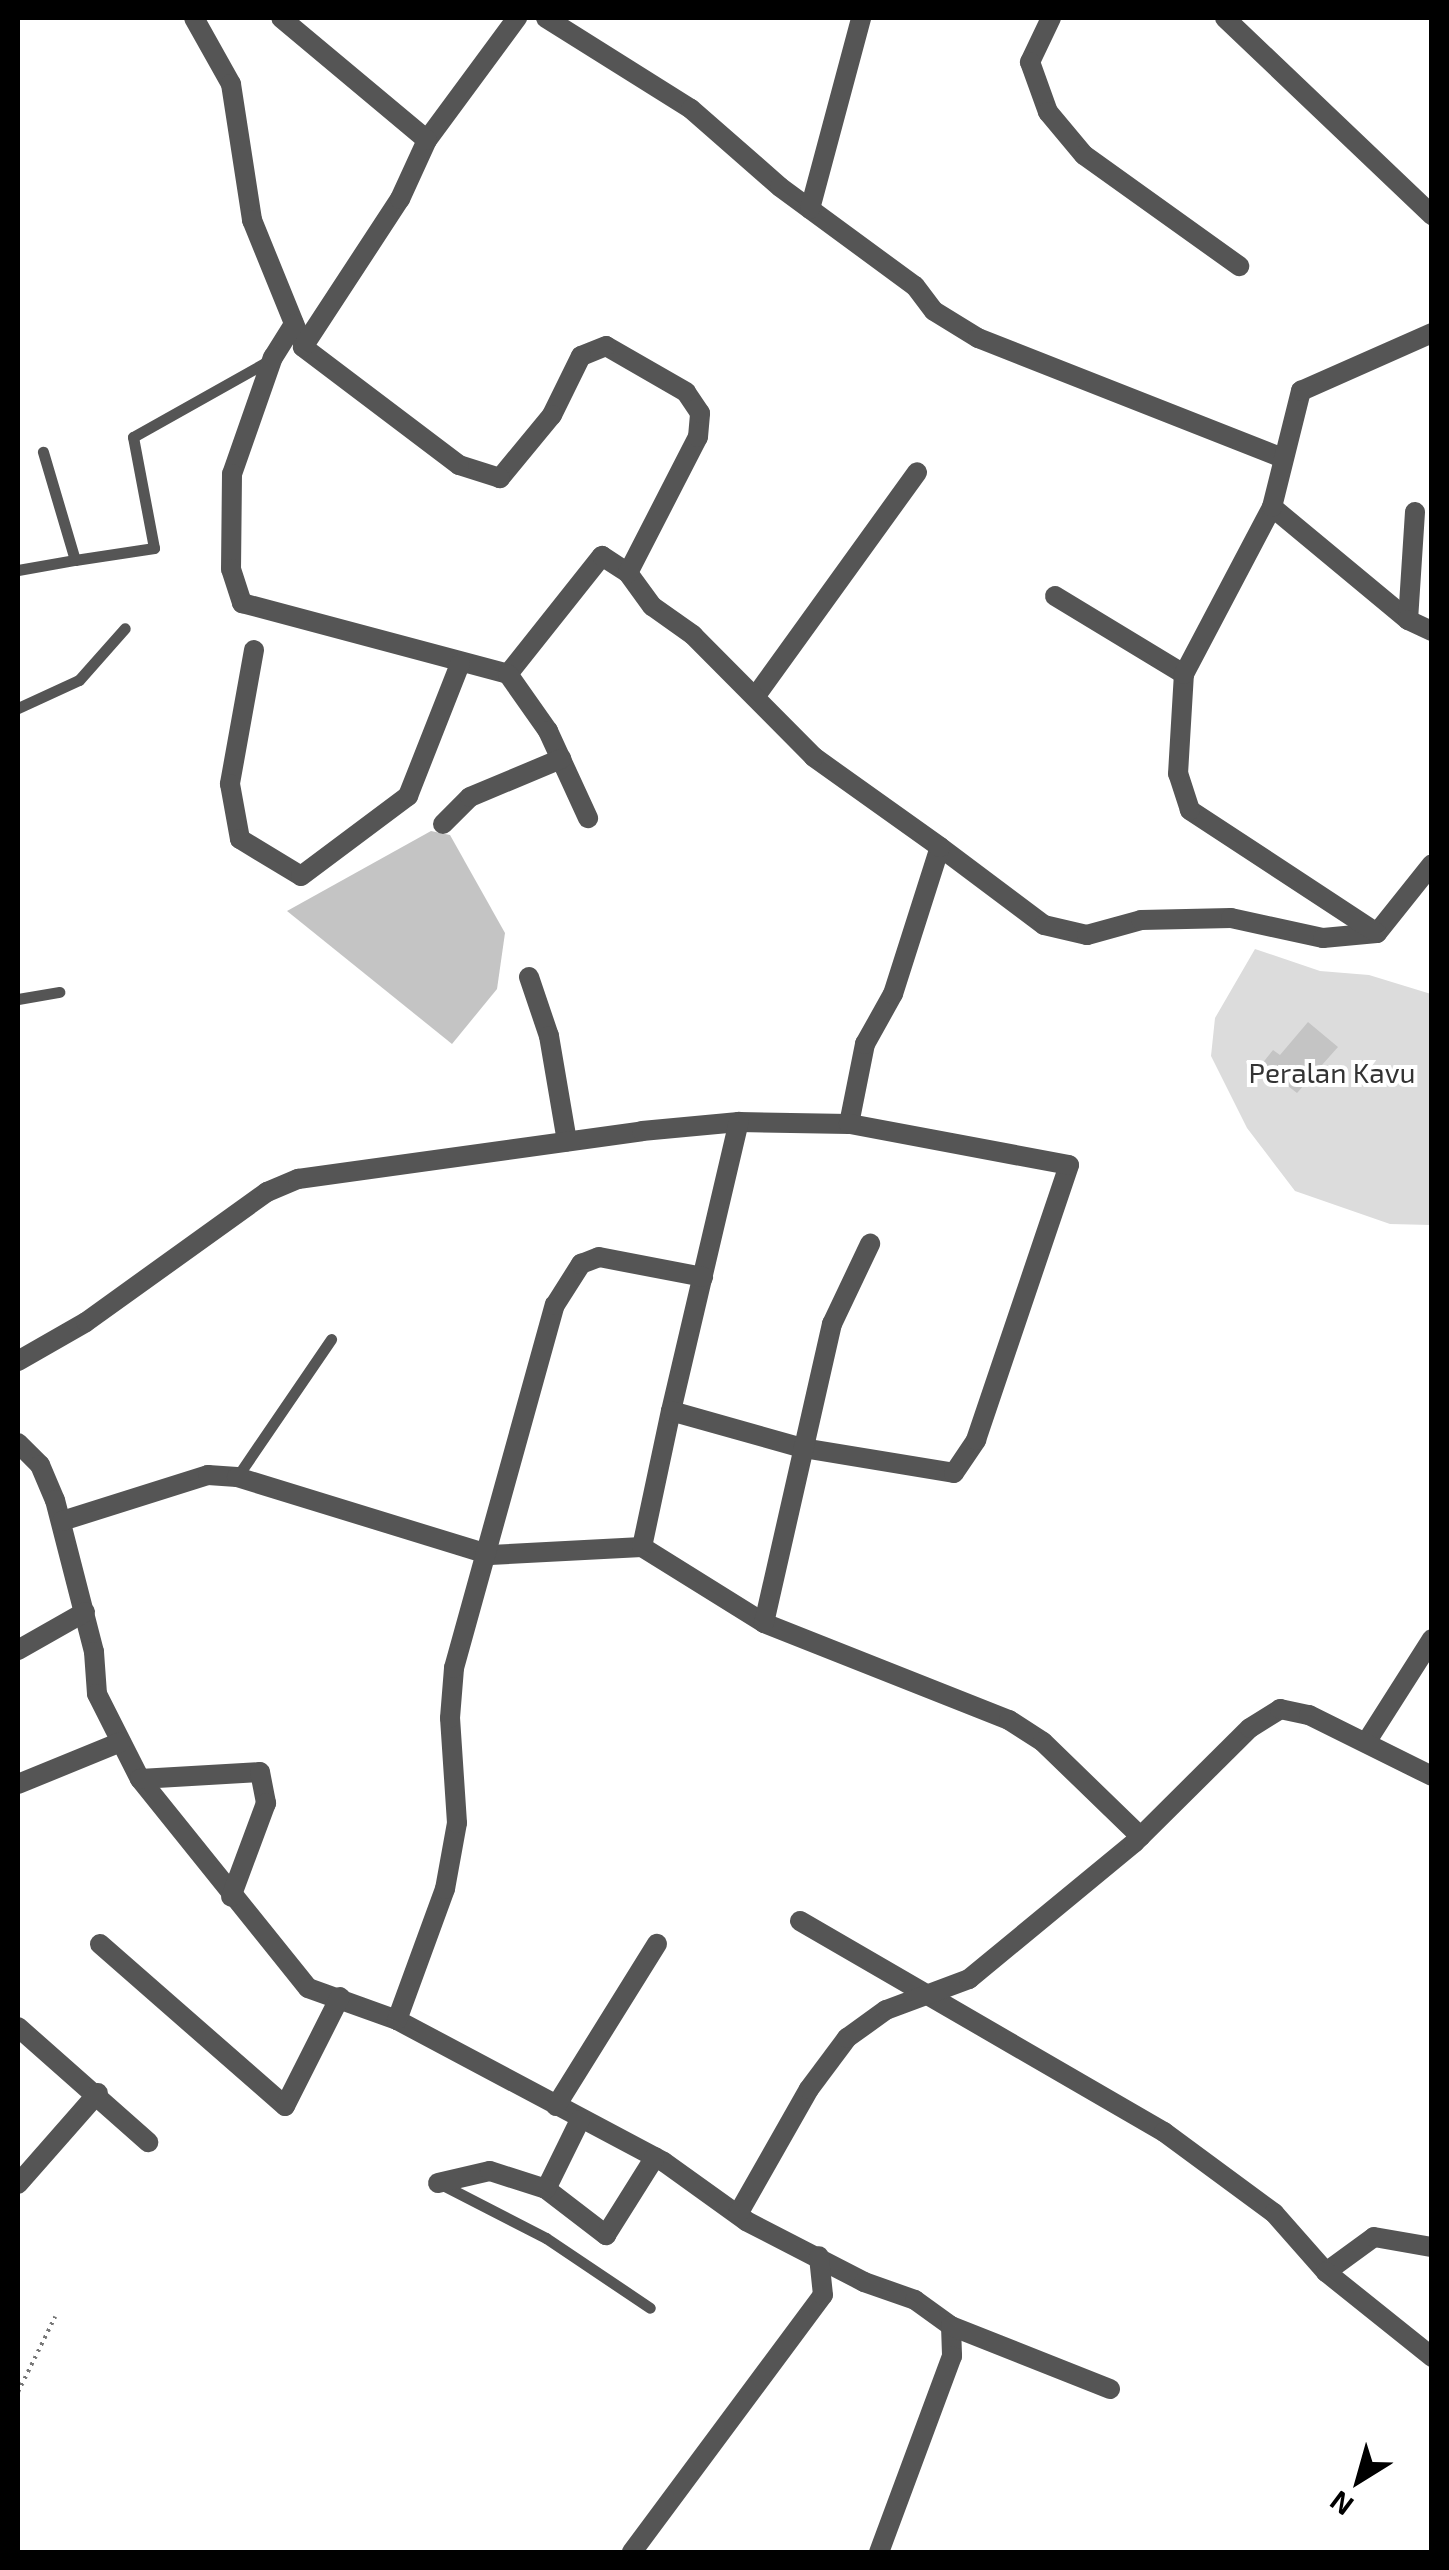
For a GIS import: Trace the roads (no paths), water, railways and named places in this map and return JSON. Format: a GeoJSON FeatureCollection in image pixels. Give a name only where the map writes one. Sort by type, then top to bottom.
{"type":"FeatureCollection","features":[{"type":"Feature","properties":{"kind":"street"},"geometry":{"type":"LineString","coordinates":[[194,18],[231,84],[252,220],[303,347],[458,465],[500,478],[552,414],[582,356],[606,346],[686,392],[700,413],[698,437],[628,573]]}},
{"type":"Feature","properties":{"kind":"street"},"geometry":{"type":"LineString","coordinates":[[281,18],[427,140]]}},
{"type":"Feature","properties":{"kind":"street"},"geometry":{"type":"LineString","coordinates":[[303,347],[400,199],[427,140],[518,18]]}},
{"type":"Feature","properties":{"kind":"street"},"geometry":{"type":"LineString","coordinates":[[546,18],[691,110],[810,209],[915,286],[934,311],[978,338],[1282,458]]}},
{"type":"Feature","properties":{"kind":"street"},"geometry":{"type":"LineString","coordinates":[[810,209],[861,18]]}},
{"type":"Feature","properties":{"kind":"street"},"geometry":{"type":"LineString","coordinates":[[1051,18],[1030,62],[1048,112],[1084,156],[1239,266]]}},
{"type":"Feature","properties":{"kind":"street"},"geometry":{"type":"LineString","coordinates":[[1225,18],[1432,214]]}},
{"type":"Feature","properties":{"kind":"street"},"geometry":{"type":"LineString","coordinates":[[294,324],[273,358],[232,474],[231,569],[242,603],[508,674],[561,759],[588,818]]}},
{"type":"Feature","properties":{"kind":"street"},"geometry":{"type":"LineString","coordinates":[[1377,934],[1190,810],[1178,774],[1184,674],[1272,507],[1301,392],[1432,333]]}},
{"type":"Feature","properties":{"kind":"street"},"geometry":{"type":"LineString","coordinates":[[755,697],[917,472]]}},
{"type":"Feature","properties":{"kind":"street"},"geometry":{"type":"LineString","coordinates":[[1272,507],[1408,620],[1432,631]]}},
{"type":"Feature","properties":{"kind":"street"},"geometry":{"type":"LineString","coordinates":[[1408,620],[1415,512]]}},
{"type":"Feature","properties":{"kind":"street"},"geometry":{"type":"LineString","coordinates":[[508,674],[602,556],[628,573],[652,606],[755,697],[814,757],[1044,926],[1063,931],[1087,935],[1141,920],[1231,918],[1323,938],[1377,934],[1432,864]]}},
{"type":"Feature","properties":{"kind":"street"},"geometry":{"type":"LineString","coordinates":[[1055,596],[1184,674]]}},
{"type":"Feature","properties":{"kind":"street"},"geometry":{"type":"LineString","coordinates":[[254,650],[230,784],[240,840],[301,876],[408,796],[460,664]]}},
{"type":"Feature","properties":{"kind":"street"},"geometry":{"type":"LineString","coordinates":[[444,824],[470,798],[561,759]]}},
{"type":"Feature","properties":{"kind":"street"},"geometry":{"type":"LineString","coordinates":[[849,1124],[865,1044],[893,994],[940,847]]}},
{"type":"Feature","properties":{"kind":"street"},"geometry":{"type":"LineString","coordinates":[[529,977],[549,1036],[567,1141]]}},
{"type":"Feature","properties":{"kind":"street"},"geometry":{"type":"LineString","coordinates":[[642,1547],[739,1122]]}},
{"type":"Feature","properties":{"kind":"street"},"geometry":{"type":"LineString","coordinates":[[18,1361],[109,1306],[267,1192],[298,1180],[567,1141],[739,1122],[849,1124],[1069,1164],[976,1440],[954,1473],[803,1448],[671,1411]]}},
{"type":"Feature","properties":{"kind":"street"},"geometry":{"type":"LineString","coordinates":[[764,1623],[832,1324],[870,1244]]}},
{"type":"Feature","properties":{"kind":"street"},"geometry":{"type":"LineString","coordinates":[[398,2020],[445,1889],[458,1823],[450,1718],[454,1668],[490,1555],[555,1306],[581,1264],[599,1258],[703,1277]]}},
{"type":"Feature","properties":{"kind":"street"},"geometry":{"type":"LineString","coordinates":[[18,1443],[40,1464],[62,1521],[85,1612],[96,1694],[140,1779],[231,1897],[308,1988],[398,2020],[655,2157],[738,2214],[914,2300],[951,2326],[1110,2389]]}},
{"type":"Feature","properties":{"kind":"street"},"geometry":{"type":"LineString","coordinates":[[62,1521],[208,1475],[237,1477],[490,1555],[642,1547],[764,1623],[1010,1720],[1043,1742],[1141,1836]]}},
{"type":"Feature","properties":{"kind":"street"},"geometry":{"type":"LineString","coordinates":[[18,1650],[85,1612]]}},
{"type":"Feature","properties":{"kind":"street"},"geometry":{"type":"LineString","coordinates":[[1367,1741],[1432,1640]]}},
{"type":"Feature","properties":{"kind":"street"},"geometry":{"type":"LineString","coordinates":[[738,2214],[799,2104],[847,2038],[886,2010],[969,1979],[1141,1836],[1250,1728],[1280,1709],[1367,1741],[1430,1772]]}},
{"type":"Feature","properties":{"kind":"street"},"geometry":{"type":"LineString","coordinates":[[18,1784],[121,1742]]}},
{"type":"Feature","properties":{"kind":"street"},"geometry":{"type":"LineString","coordinates":[[140,1779],[260,1772],[266,1804],[231,1897]]}},
{"type":"Feature","properties":{"kind":"street"},"geometry":{"type":"LineString","coordinates":[[800,1921],[931,1993],[1164,2132],[1274,2213],[1326,2272],[1432,2357]]}},
{"type":"Feature","properties":{"kind":"street"},"geometry":{"type":"LineString","coordinates":[[100,1944],[285,2106],[340,1997]]}},
{"type":"Feature","properties":{"kind":"street"},"geometry":{"type":"LineString","coordinates":[[556,2106],[657,1944]]}},
{"type":"Feature","properties":{"kind":"street"},"geometry":{"type":"LineString","coordinates":[[18,2027],[148,2142]]}},
{"type":"Feature","properties":{"kind":"street"},"geometry":{"type":"LineString","coordinates":[[18,2184],[98,2094]]}},
{"type":"Feature","properties":{"kind":"street"},"geometry":{"type":"LineString","coordinates":[[546,2189],[580,2120]]}},
{"type":"Feature","properties":{"kind":"street"},"geometry":{"type":"LineString","coordinates":[[438,2182],[490,2171],[546,2189],[606,2235],[655,2157]]}},
{"type":"Feature","properties":{"kind":"street"},"geometry":{"type":"LineString","coordinates":[[1326,2272],[1374,2237],[1432,2247]]}},
{"type":"Feature","properties":{"kind":"street"},"geometry":{"type":"LineString","coordinates":[[632,2552],[823,2295],[819,2256]]}},
{"type":"Feature","properties":{"kind":"street"},"geometry":{"type":"LineString","coordinates":[[879,2552],[952,2356],[951,2326]]}},
{"type":"Feature","properties":{"kind":"lane"},"geometry":{"type":"LineString","coordinates":[[18,570],[154,548],[133,437],[273,358]]}},
{"type":"Feature","properties":{"kind":"lane"},"geometry":{"type":"LineString","coordinates":[[44,452],[75,560]]}},
{"type":"Feature","properties":{"kind":"lane"},"geometry":{"type":"LineString","coordinates":[[18,708],[79,680],[125,628]]}},
{"type":"Feature","properties":{"kind":"lane"},"geometry":{"type":"LineString","coordinates":[[18,999],[58,992]]}},
{"type":"Feature","properties":{"kind":"lane"},"geometry":{"type":"LineString","coordinates":[[237,1477],[331,1339]]}},
{"type":"Feature","properties":{"kind":"lane"},"geometry":{"type":"LineString","coordinates":[[438,2182],[546,2238],[650,2308]]}},
{"type":"Feature","properties":{"kind":"park label","name":"Peralan Kavu"},"geometry":{"type":"Point","coordinates":[1332,1072]}}]}
